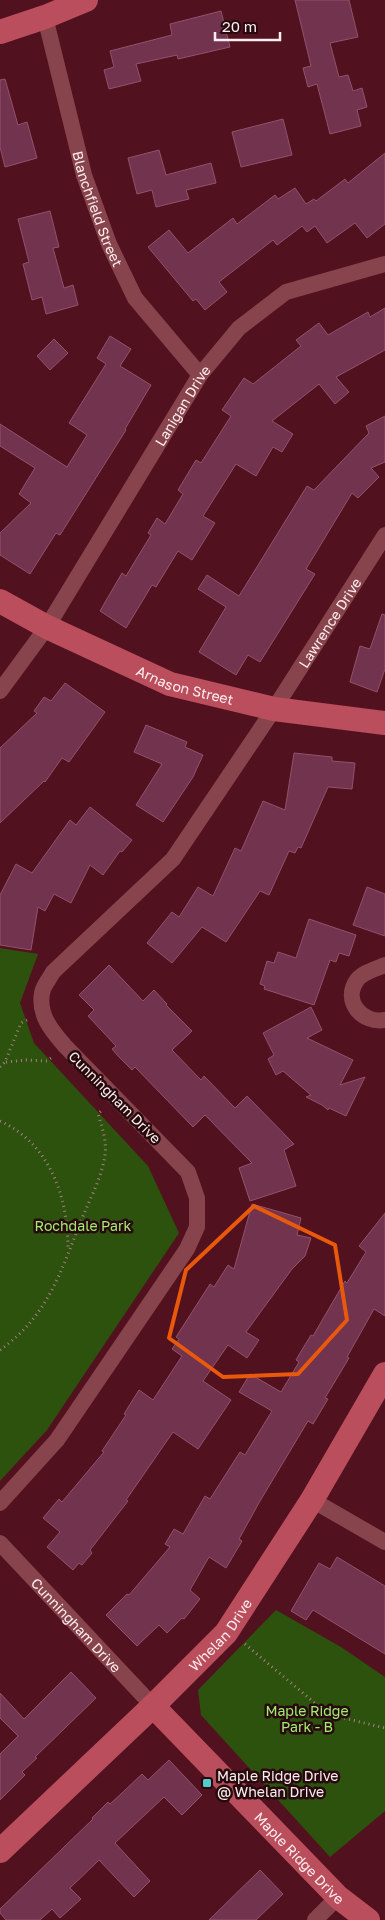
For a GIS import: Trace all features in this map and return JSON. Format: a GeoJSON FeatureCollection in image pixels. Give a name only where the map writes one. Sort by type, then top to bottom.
{"type":"FeatureCollection","features":[{"type":"Feature","properties":{"kind":"street"},"geometry":{"type":"LineString","coordinates":[[0,32],[46,17],[86,0]]}},
{"type":"Feature","properties":{"kind":"street","name":"Blanchfield Street"},"geometry":{"type":"LineString","coordinates":[[46,17],[84,174],[109,244],[135,298],[200,375]]}},
{"type":"Feature","properties":{"kind":"street","name":"Lanigan Drive"},"geometry":{"type":"LineString","coordinates":[[0,691],[47,627],[200,375],[239,328],[286,292],[385,264]]}},
{"type":"Feature","properties":{"kind":"street","name":"Lawrence Drive"},"geometry":{"type":"LineString","coordinates":[[274,710],[385,535]]}},
{"type":"Feature","properties":{"kind":"street","name":"Arnason Street"},"geometry":{"type":"LineString","coordinates":[[0,601],[47,627],[170,684],[274,710],[385,723]]}},
{"type":"Feature","properties":{"kind":"street"},"geometry":{"type":"LineString","coordinates":[[43,1012],[42,992],[54,972],[174,860],[274,710]]}},
{"type":"Feature","properties":{"kind":"street"},"geometry":{"type":"LineString","coordinates":[[385,965],[364,974],[353,988],[352,997],[354,1006],[366,1019],[375,1021],[385,1020]]}},
{"type":"Feature","properties":{"kind":"street","name":"Cunningham Drive"},"geometry":{"type":"LineString","coordinates":[[0,1503],[57,1440],[187,1248],[197,1226],[197,1198],[188,1172],[65,1046],[49,1028],[43,1012]]}},
{"type":"Feature","properties":{"kind":"street","name":"Whelan Drive"},"geometry":{"type":"LineString","coordinates":[[0,1851],[153,1706],[226,1633],[312,1500],[385,1374]]}},
{"type":"Feature","properties":{"kind":"street"},"geometry":{"type":"LineString","coordinates":[[312,1500],[385,1542]]}},
{"type":"Feature","properties":{"kind":"street","name":"Cunningham Drive"},"geometry":{"type":"LineString","coordinates":[[0,1543],[153,1706]]}},
{"type":"Feature","properties":{"kind":"street","name":"Maple Ridge Drive"},"geometry":{"type":"LineString","coordinates":[[153,1706],[338,1897],[368,1920]]}},
{"type":"Feature","properties":{"kind":"street"},"geometry":{"type":"LineString","coordinates":[[315,1920],[338,1897]]}},
{"type":"Feature","properties":{"kind":"path"},"geometry":{"type":"LineString","coordinates":[[0,1067],[6,1062],[21,1022],[43,1012]]}},
{"type":"Feature","properties":{"kind":"path"},"geometry":{"type":"LineString","coordinates":[[6,1062],[26,1060],[47,1062],[65,1046]]}},
{"type":"Feature","properties":{"kind":"path"},"geometry":{"type":"LineString","coordinates":[[0,1350],[18,1337],[36,1317],[60,1276],[68,1251],[99,1178],[105,1155],[104,1132],[98,1114],[115,1098]]}},
{"type":"Feature","properties":{"kind":"path"},"geometry":{"type":"LineString","coordinates":[[0,1120],[28,1140],[45,1159],[60,1189],[66,1213],[68,1251]]}},
{"type":"Feature","properties":{"kind":"path"},"geometry":{"type":"LineString","coordinates":[[226,1633],[246,1645],[322,1710],[336,1716],[385,1728]]}},
{"type":"Feature","properties":{"kind":"highlighted area"},"geometry":{"type":"Polygon","coordinates":[[[254,1206],[335,1245],[347,1320],[298,1374],[223,1377],[169,1338],[186,1270],[254,1206]]]}},
{"type":"Feature","properties":{"kind":"green space","name":"Rochdale Park"},"geometry":{"type":"Polygon","coordinates":[[[0,948],[38,954],[20,1003],[34,1043],[148,1166],[179,1233],[47,1430],[0,1481],[0,948]]]}},
{"type":"Feature","properties":{"kind":"green space","name":"Maple Ridge Park - B"},"geometry":{"type":"Polygon","coordinates":[[[276,1610],[341,1647],[385,1677],[385,1811],[330,1857],[201,1715],[198,1690],[276,1610]]]}},
{"type":"Feature","properties":{"kind":"building"},"geometry":{"type":"Polygon","coordinates":[[[295,0],[349,0],[358,37],[330,43],[339,77],[348,75],[353,91],[362,88],[367,107],[357,110],[361,126],[330,134],[317,84],[308,87],[303,68],[311,66],[295,0]]]}},
{"type":"Feature","properties":{"kind":"building"},"geometry":{"type":"Polygon","coordinates":[[[221,11],[230,47],[178,59],[177,55],[136,64],[141,81],[109,89],[104,70],[114,67],[110,51],[172,35],[170,24],[221,11]]]}},
{"type":"Feature","properties":{"kind":"building"},"geometry":{"type":"Polygon","coordinates":[[[5,79],[18,125],[27,122],[37,158],[5,167],[0,147],[0,80],[5,79]]]}},
{"type":"Feature","properties":{"kind":"building"},"geometry":{"type":"Polygon","coordinates":[[[283,119],[292,155],[241,167],[232,132],[283,119]]]}},
{"type":"Feature","properties":{"kind":"building"},"geometry":{"type":"Polygon","coordinates":[[[159,150],[166,175],[211,163],[216,183],[186,190],[189,199],[156,207],[152,190],[137,194],[128,158],[159,150]]]}},
{"type":"Feature","properties":{"kind":"building"},"geometry":{"type":"Polygon","coordinates":[[[385,153],[385,224],[367,238],[355,223],[327,243],[315,226],[307,232],[302,226],[277,245],[273,240],[219,282],[227,292],[205,310],[196,299],[193,301],[148,247],[169,230],[188,253],[233,218],[237,224],[275,195],[278,199],[295,188],[306,204],[314,199],[316,201],[345,179],[348,183],[385,153]]]}},
{"type":"Feature","properties":{"kind":"building"},"geometry":{"type":"Polygon","coordinates":[[[50,211],[59,247],[53,248],[64,288],[73,285],[78,305],[46,314],[42,297],[32,300],[23,264],[29,262],[18,219],[50,211]]]}},
{"type":"Feature","properties":{"kind":"building"},"geometry":{"type":"Polygon","coordinates":[[[385,308],[385,350],[336,377],[349,392],[335,404],[319,384],[272,421],[293,434],[282,452],[273,447],[256,476],[236,464],[203,516],[215,523],[192,560],[178,551],[156,587],[152,585],[126,628],[100,611],[122,573],[126,576],[151,535],[148,533],[157,518],[165,524],[183,494],[178,490],[196,460],[201,463],[231,416],[222,410],[244,378],[253,384],[301,346],[296,340],[319,323],[328,335],[368,312],[370,317],[385,308]]]}},
{"type":"Feature","properties":{"kind":"building"},"geometry":{"type":"Polygon","coordinates":[[[110,336],[131,349],[120,366],[151,385],[126,430],[60,535],[56,533],[30,574],[0,555],[0,533],[31,503],[19,494],[35,468],[0,446],[0,424],[67,467],[87,435],[69,423],[106,364],[97,358],[110,336]]]}},
{"type":"Feature","properties":{"kind":"building"},"geometry":{"type":"Polygon","coordinates":[[[54,339],[68,353],[50,370],[37,356],[54,339]]]}},
{"type":"Feature","properties":{"kind":"building"},"geometry":{"type":"Polygon","coordinates":[[[385,416],[385,462],[371,468],[379,477],[358,498],[352,493],[306,569],[315,574],[260,662],[248,655],[236,675],[199,652],[226,607],[198,589],[207,575],[239,596],[307,486],[314,490],[369,433],[366,426],[385,416]]]}},
{"type":"Feature","properties":{"kind":"building"},"geometry":{"type":"Polygon","coordinates":[[[382,614],[385,615],[385,669],[377,692],[350,682],[360,646],[370,649],[382,614]]]}},
{"type":"Feature","properties":{"kind":"building"},"geometry":{"type":"Polygon","coordinates":[[[65,683],[105,712],[69,762],[62,758],[45,782],[0,823],[0,748],[37,713],[34,711],[44,697],[51,701],[65,683]]]}},
{"type":"Feature","properties":{"kind":"building"},"geometry":{"type":"Polygon","coordinates":[[[146,725],[187,742],[185,747],[203,755],[193,777],[163,822],[136,805],[162,764],[134,752],[146,725]]]}},
{"type":"Feature","properties":{"kind":"building"},"geometry":{"type":"Polygon","coordinates":[[[294,753],[332,757],[332,761],[355,763],[352,789],[328,787],[301,848],[298,847],[295,853],[289,851],[269,895],[260,891],[226,942],[202,927],[172,963],[147,943],[172,912],[179,917],[198,887],[213,896],[235,848],[241,851],[263,801],[285,810],[294,753]]]}},
{"type":"Feature","properties":{"kind":"building"},"geometry":{"type":"Polygon","coordinates":[[[90,807],[132,840],[122,852],[120,851],[103,875],[90,865],[71,903],[54,894],[45,911],[38,907],[31,950],[0,945],[0,895],[16,864],[32,873],[70,820],[76,825],[90,807]]]}},
{"type":"Feature","properties":{"kind":"building"},"geometry":{"type":"Polygon","coordinates":[[[367,887],[385,894],[385,936],[353,925],[367,887]]]}},
{"type":"Feature","properties":{"kind":"building"},"geometry":{"type":"Polygon","coordinates":[[[309,919],[356,935],[349,956],[339,953],[336,962],[330,960],[314,1005],[264,989],[265,986],[260,984],[267,961],[274,963],[278,952],[296,958],[309,919]]]}},
{"type":"Feature","properties":{"kind":"building"},"geometry":{"type":"Polygon","coordinates":[[[109,965],[143,1001],[154,990],[192,1031],[172,1050],[201,1080],[204,1076],[235,1108],[247,1096],[294,1144],[284,1150],[296,1186],[250,1201],[239,1168],[252,1163],[205,1115],[193,1127],[135,1067],[132,1070],[112,1049],[116,1046],[88,1016],[94,1010],[79,995],[109,965]]]}},
{"type":"Feature","properties":{"kind":"building"},"geometry":{"type":"Polygon","coordinates":[[[311,1007],[322,1030],[307,1038],[353,1060],[340,1085],[365,1077],[346,1116],[329,1108],[328,1110],[306,1097],[311,1095],[283,1071],[276,1075],[268,1059],[274,1055],[263,1033],[311,1007]]]}},
{"type":"Feature","properties":{"kind":"building"},"geometry":{"type":"Polygon","coordinates":[[[252,1204],[301,1218],[297,1235],[311,1238],[305,1256],[292,1269],[246,1332],[259,1340],[247,1358],[228,1345],[203,1381],[231,1400],[198,1449],[173,1432],[126,1500],[128,1501],[90,1550],[92,1553],[82,1565],[79,1563],[73,1570],[47,1547],[60,1532],[43,1518],[59,1499],[62,1502],[104,1452],[102,1451],[126,1415],[124,1414],[139,1390],[153,1400],[182,1356],[172,1349],[179,1339],[176,1337],[210,1284],[214,1287],[228,1265],[234,1269],[252,1204]]]}},
{"type":"Feature","properties":{"kind":"building"},"geometry":{"type":"Polygon","coordinates":[[[385,1213],[385,1316],[374,1309],[347,1357],[349,1358],[325,1398],[328,1399],[313,1424],[308,1421],[260,1501],[239,1539],[242,1541],[226,1568],[209,1557],[190,1590],[200,1599],[184,1619],[182,1618],[167,1633],[159,1625],[137,1646],[106,1615],[127,1594],[129,1595],[170,1547],[165,1544],[174,1529],[183,1534],[205,1496],[210,1499],[240,1452],[245,1455],[272,1411],[239,1392],[250,1374],[281,1392],[299,1362],[296,1360],[300,1353],[311,1335],[313,1336],[345,1281],[347,1283],[366,1252],[359,1246],[385,1213]]]}},
{"type":"Feature","properties":{"kind":"building"},"geometry":{"type":"Polygon","coordinates":[[[337,1557],[385,1586],[385,1654],[313,1610],[306,1620],[291,1611],[319,1563],[330,1569],[337,1557]]]}},
{"type":"Feature","properties":{"kind":"building"},"geometry":{"type":"Polygon","coordinates":[[[71,1672],[96,1698],[35,1757],[37,1758],[22,1772],[25,1775],[0,1800],[0,1754],[18,1736],[0,1718],[0,1693],[24,1719],[71,1672]]]}},
{"type":"Feature","properties":{"kind":"building"},"geometry":{"type":"Polygon","coordinates":[[[169,1760],[202,1795],[182,1815],[164,1797],[115,1843],[150,1881],[134,1897],[99,1860],[70,1888],[81,1899],[60,1918],[52,1909],[40,1920],[6,1920],[0,1913],[0,1909],[93,1819],[108,1802],[110,1804],[142,1774],[148,1780],[169,1760]]]}},
{"type":"Feature","properties":{"kind":"building"},"geometry":{"type":"Polygon","coordinates":[[[260,1870],[283,1894],[256,1920],[209,1920],[260,1870]]]}},
{"type":"Feature","properties":{"kind":"place","name":"Maple Ridge Drive @ Whelan Drive"},"geometry":{"type":"Point","coordinates":[207,1783]}}]}
